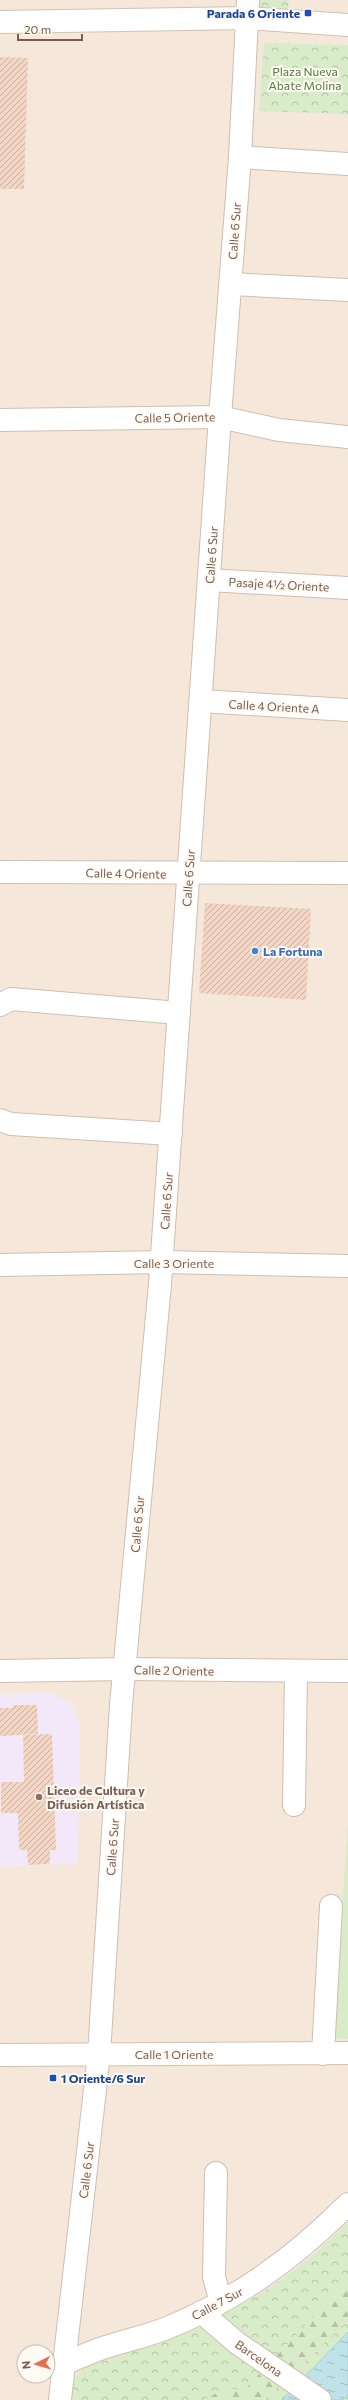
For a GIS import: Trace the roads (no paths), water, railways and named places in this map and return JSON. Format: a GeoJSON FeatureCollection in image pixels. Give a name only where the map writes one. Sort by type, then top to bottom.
{"type":"FeatureCollection","features":[{"type":"Feature","properties":{"kind":"street"},"geometry":{"type":"LineString","coordinates":[[0,22],[248,9],[348,25]]}},
{"type":"Feature","properties":{"kind":"street","name":"Calle 6 Sur"},"geometry":{"type":"LineString","coordinates":[[60,2400],[99,2054],[125,1669],[162,1262],[220,416],[240,157],[248,9]]}},
{"type":"Feature","properties":{"kind":"street"},"geometry":{"type":"LineString","coordinates":[[240,157],[348,164]]}},
{"type":"Feature","properties":{"kind":"street"},"geometry":{"type":"LineString","coordinates":[[231,284],[348,290]]}},
{"type":"Feature","properties":{"kind":"street","name":"Calle 5 Oriente"},"geometry":{"type":"LineString","coordinates":[[0,420],[220,416],[279,430],[348,437]]}},
{"type":"Feature","properties":{"kind":"street","name":"Pasaje 4½ Oriente"},"geometry":{"type":"LineString","coordinates":[[209,580],[348,588]]}},
{"type":"Feature","properties":{"kind":"street","name":"Calle 4 Oriente A"},"geometry":{"type":"LineString","coordinates":[[200,701],[348,710]]}},
{"type":"Feature","properties":{"kind":"street","name":"Calle 4 Oriente"},"geometry":{"type":"LineString","coordinates":[[0,872],[348,874]]}},
{"type":"Feature","properties":{"kind":"street"},"geometry":{"type":"LineString","coordinates":[[1,1004],[11,999],[179,1013]]}},
{"type":"Feature","properties":{"kind":"street"},"geometry":{"type":"LineString","coordinates":[[0,1120],[11,1124],[171,1134]]}},
{"type":"Feature","properties":{"kind":"street","name":"Calle 3 Oriente"},"geometry":{"type":"LineString","coordinates":[[0,1265],[162,1262],[348,1266]]}},
{"type":"Feature","properties":{"kind":"street","name":"Calle 2 Oriente"},"geometry":{"type":"LineString","coordinates":[[0,1671],[125,1669],[296,1672],[348,1671]]}},
{"type":"Feature","properties":{"kind":"street"},"geometry":{"type":"LineString","coordinates":[[294,1805],[296,1672]]}},
{"type":"Feature","properties":{"kind":"street"},"geometry":{"type":"LineString","coordinates":[[324,2054],[331,1906]]}},
{"type":"Feature","properties":{"kind":"street","name":"Calle 1 Oriente"},"geometry":{"type":"LineString","coordinates":[[0,2055],[348,2053]]}},
{"type":"Feature","properties":{"kind":"street"},"geometry":{"type":"LineString","coordinates":[[216,2173],[214,2277],[221,2302]]}},
{"type":"Feature","properties":{"kind":"street","name":"Calle 7 Sur"},"geometry":{"type":"LineString","coordinates":[[64,2364],[100,2349],[131,2341],[167,2328],[221,2302],[268,2274],[314,2238],[348,2204]]}},
{"type":"Feature","properties":{"kind":"street","name":"Barcelona"},"geometry":{"type":"LineString","coordinates":[[201,2312],[237,2344],[320,2400]]}},
{"type":"Feature","properties":{"kind":"water"},"geometry":{"type":"Polygon","coordinates":[[[348,2332],[348,2395],[343,2400],[282,2400],[348,2332]]]}},
{"type":"Feature","properties":{"kind":"place","name":"Parada 6 Oriente"},"geometry":{"type":"Point","coordinates":[308,13]}},
{"type":"Feature","properties":{"kind":"place","name":"La Fortuna"},"geometry":{"type":"Point","coordinates":[255,951]}},
{"type":"Feature","properties":{"kind":"place","name":"Liceo de Cultura y Difusión Artística"},"geometry":{"type":"Point","coordinates":[39,1797]}},
{"type":"Feature","properties":{"kind":"place","name":"1 Oriente/6 Sur"},"geometry":{"type":"Point","coordinates":[53,2078]}},
{"type":"Feature","properties":{"kind":"park label","name":"Plaza Nueva Abate Molina"},"geometry":{"type":"Point","coordinates":[305,78]}}]}
